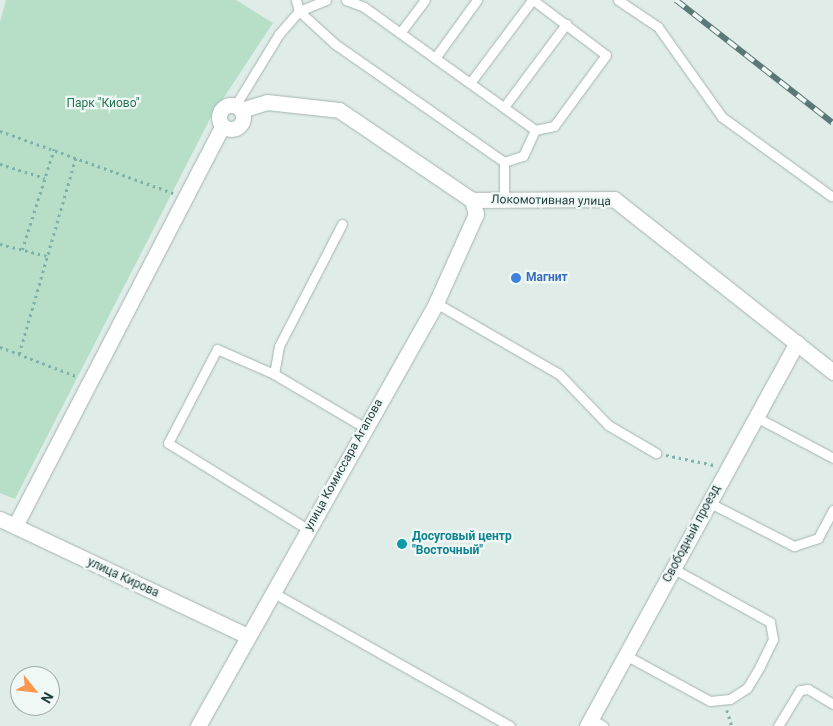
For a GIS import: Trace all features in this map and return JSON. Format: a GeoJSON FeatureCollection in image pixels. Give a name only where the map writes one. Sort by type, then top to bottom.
{"type":"FeatureCollection","features":[{"type":"Feature","properties":{"kind":"street"},"geometry":{"type":"LineString","coordinates":[[15,526],[222,127],[219,113],[225,106],[238,108],[267,102],[338,110],[472,200]]}},
{"type":"Feature","properties":{"kind":"street","name":"Локомотивная улица"},"geometry":{"type":"LineString","coordinates":[[472,200],[614,199],[833,372]]}},
{"type":"Feature","properties":{"kind":"street","name":"улица Комиссара Агапова"},"geometry":{"type":"LineString","coordinates":[[198,726],[246,636],[436,303],[476,214],[472,200]]}},
{"type":"Feature","properties":{"kind":"street","name":"Свободный проезд"},"geometry":{"type":"LineString","coordinates":[[594,724],[627,656],[708,502],[797,343]]}},
{"type":"Feature","properties":{"kind":"street","name":"улица Кирова"},"geometry":{"type":"LineString","coordinates":[[0,519],[246,636]]}},
{"type":"Feature","properties":{"kind":"lane"},"geometry":{"type":"LineString","coordinates":[[296,0],[299,11],[335,44],[504,162]]}},
{"type":"Feature","properties":{"kind":"lane"},"geometry":{"type":"LineString","coordinates":[[238,108],[279,34],[299,11],[326,0]]}},
{"type":"Feature","properties":{"kind":"lane"},"geometry":{"type":"LineString","coordinates":[[347,0],[400,33],[535,130],[554,126],[606,55],[533,0],[470,83]]}},
{"type":"Feature","properties":{"kind":"lane"},"geometry":{"type":"LineString","coordinates":[[400,33],[425,0]]}},
{"type":"Feature","properties":{"kind":"lane"},"geometry":{"type":"LineString","coordinates":[[435,58],[478,0]]}},
{"type":"Feature","properties":{"kind":"lane"},"geometry":{"type":"LineString","coordinates":[[618,0],[658,27],[722,118],[831,196]]}},
{"type":"Feature","properties":{"kind":"lane"},"geometry":{"type":"LineString","coordinates":[[504,107],[566,24]]}},
{"type":"Feature","properties":{"kind":"lane"},"geometry":{"type":"LineString","coordinates":[[504,162],[523,156],[535,130]]}},
{"type":"Feature","properties":{"kind":"lane"},"geometry":{"type":"LineString","coordinates":[[504,162],[504,200]]}},
{"type":"Feature","properties":{"kind":"lane"},"geometry":{"type":"LineString","coordinates":[[274,374],[279,346],[342,224]]}},
{"type":"Feature","properties":{"kind":"lane"},"geometry":{"type":"LineString","coordinates":[[436,303],[559,374],[608,425],[656,453]]}},
{"type":"Feature","properties":{"kind":"lane"},"geometry":{"type":"LineString","coordinates":[[308,529],[168,443],[218,349],[274,374],[364,427]]}},
{"type":"Feature","properties":{"kind":"lane"},"geometry":{"type":"LineString","coordinates":[[756,417],[833,458]]}},
{"type":"Feature","properties":{"kind":"lane"},"geometry":{"type":"LineString","coordinates":[[708,502],[794,546],[818,538],[833,510]]}},
{"type":"Feature","properties":{"kind":"lane"},"geometry":{"type":"LineString","coordinates":[[627,656],[710,701],[724,699],[747,688],[760,666],[773,639],[770,622],[674,568]]}},
{"type":"Feature","properties":{"kind":"lane"},"geometry":{"type":"LineString","coordinates":[[272,592],[510,726]]}},
{"type":"Feature","properties":{"kind":"lane"},"geometry":{"type":"LineString","coordinates":[[778,726],[800,690],[808,689],[833,704]]}},
{"type":"Feature","properties":{"kind":"path"},"geometry":{"type":"LineString","coordinates":[[0,131],[76,157],[184,198]]}},
{"type":"Feature","properties":{"kind":"path"},"geometry":{"type":"LineString","coordinates":[[22,250],[54,149]]}},
{"type":"Feature","properties":{"kind":"path"},"geometry":{"type":"LineString","coordinates":[[19,354],[76,157]]}},
{"type":"Feature","properties":{"kind":"path"},"geometry":{"type":"LineString","coordinates":[[0,164],[45,178]]}},
{"type":"Feature","properties":{"kind":"path"},"geometry":{"type":"LineString","coordinates":[[0,244],[47,256]]}},
{"type":"Feature","properties":{"kind":"path"},"geometry":{"type":"LineString","coordinates":[[0,347],[89,381]]}},
{"type":"Feature","properties":{"kind":"path"},"geometry":{"type":"LineString","coordinates":[[656,453],[728,468]]}},
{"type":"Feature","properties":{"kind":"path"},"geometry":{"type":"LineString","coordinates":[[724,699],[732,726]]}},
{"type":"Feature","properties":{"kind":"green space","name":"Парк \"Киово\""},"geometry":{"type":"Polygon","coordinates":[[[6,0],[236,0],[273,23],[211,117],[15,499],[0,493],[0,22],[6,0]]]}},
{"type":"Feature","properties":{"kind":"railway"},"geometry":{"type":"LineString","coordinates":[[676,0],[833,123]]}},
{"type":"Feature","properties":{"kind":"place","name":"Магнит"},"geometry":{"type":"Point","coordinates":[516,278]}},
{"type":"Feature","properties":{"kind":"place","name":"Досуговый центр \"Восточный\""},"geometry":{"type":"Point","coordinates":[402,544]}}]}
